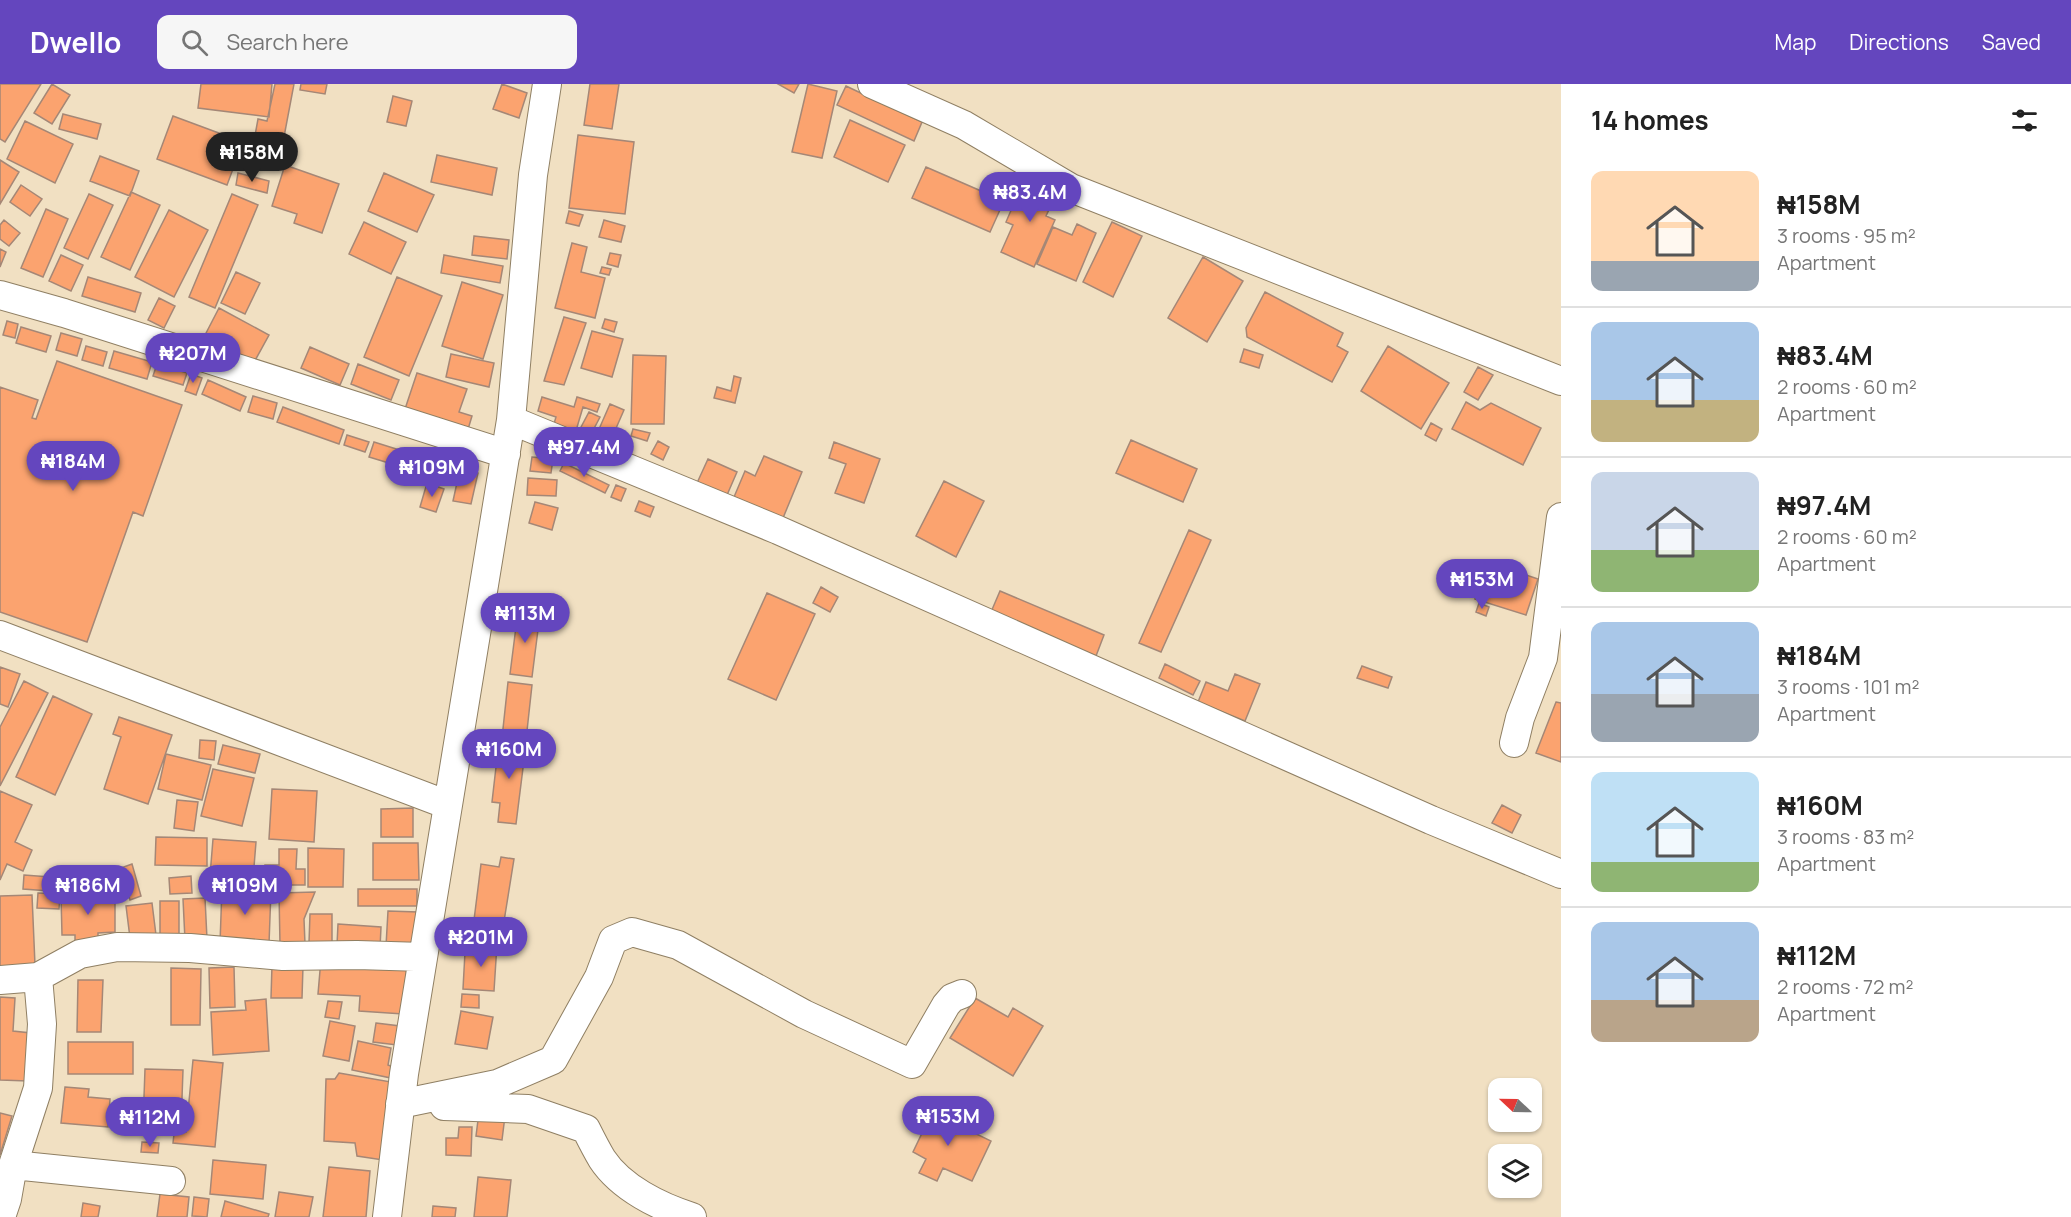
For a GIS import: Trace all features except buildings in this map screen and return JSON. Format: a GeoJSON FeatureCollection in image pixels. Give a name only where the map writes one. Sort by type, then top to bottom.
{"type":"FeatureCollection","features":[{"type":"Feature","properties":{"kind":"street"},"geometry":{"type":"LineString","coordinates":[[387,1217],[400,1104],[511,420],[533,175],[547,84]]}},
{"type":"Feature","properties":{"kind":"street"},"geometry":{"type":"LineString","coordinates":[[872,84],[964,124],[1071,188],[1561,381]]}},
{"type":"Feature","properties":{"kind":"street"},"geometry":{"type":"LineString","coordinates":[[0,295],[64,313],[506,454]]}},
{"type":"Feature","properties":{"kind":"street"},"geometry":{"type":"LineString","coordinates":[[511,420],[778,530],[1431,820],[1561,874]]}},
{"type":"Feature","properties":{"kind":"street"},"geometry":{"type":"LineString","coordinates":[[1514,743],[1520,718],[1543,658],[1561,517]]}},
{"type":"Feature","properties":{"kind":"street"},"geometry":{"type":"LineString","coordinates":[[0,635],[448,805]]}},
{"type":"Feature","properties":{"kind":"street"},"geometry":{"type":"LineString","coordinates":[[400,1104],[497,1084],[553,1060],[599,977],[613,940],[632,932],[678,945],[804,1014],[912,1064],[946,1005],[952,998],[962,994]]}},
{"type":"Feature","properties":{"kind":"street"},"geometry":{"type":"LineString","coordinates":[[0,980],[38,977],[80,954],[117,948],[190,948],[283,956],[423,957]]}},
{"type":"Feature","properties":{"kind":"street"},"geometry":{"type":"LineString","coordinates":[[1,1217],[13,1165],[38,1088],[42,1024],[38,977]]}},
{"type":"Feature","properties":{"kind":"street"},"geometry":{"type":"LineString","coordinates":[[400,1104],[528,1109],[586,1129],[602,1160],[622,1181],[666,1209],[692,1217]]}},
{"type":"Feature","properties":{"kind":"street"},"geometry":{"type":"LineString","coordinates":[[13,1165],[171,1181]]}}]}
